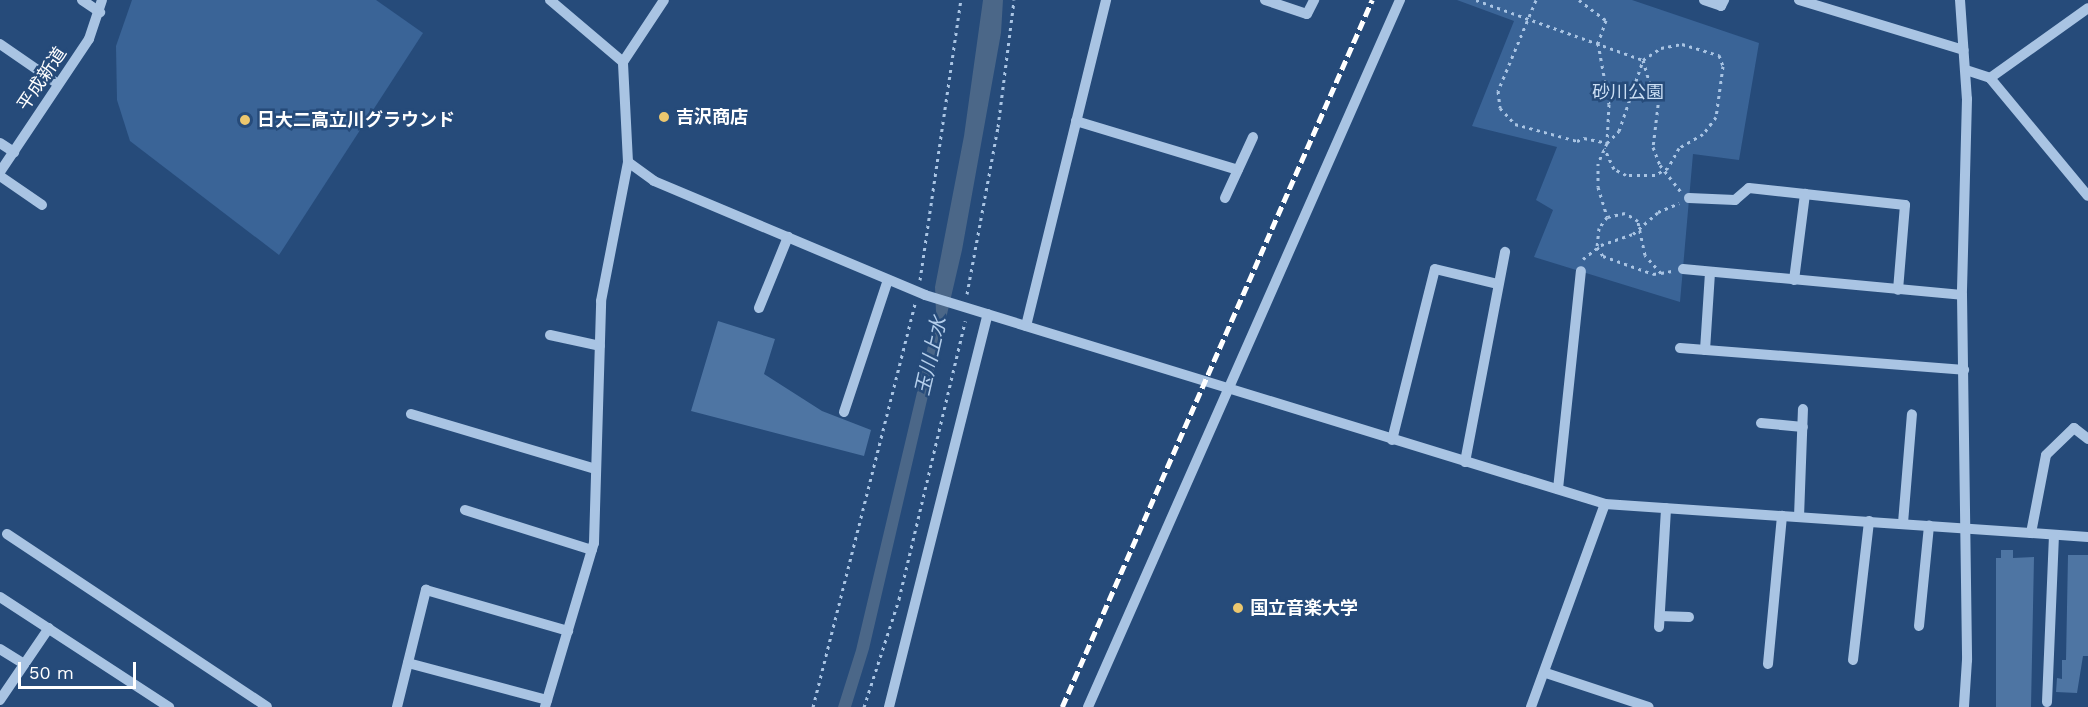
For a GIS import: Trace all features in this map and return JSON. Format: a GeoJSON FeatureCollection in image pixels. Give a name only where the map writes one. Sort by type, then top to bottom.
{"type":"FeatureCollection","features":[{"type":"Feature","properties":{"kind":"street"},"geometry":{"type":"LineString","coordinates":[[82,0],[100,12]]}},
{"type":"Feature","properties":{"kind":"street","name":"平成新道"},"geometry":{"type":"LineString","coordinates":[[0,172],[89,39],[100,12],[102,0]]}},
{"type":"Feature","properties":{"kind":"street"},"geometry":{"type":"LineString","coordinates":[[550,0],[623,62]]}},
{"type":"Feature","properties":{"kind":"street"},"geometry":{"type":"LineString","coordinates":[[408,663],[546,704],[592,550],[604,276],[628,162],[623,62],[664,0]]}},
{"type":"Feature","properties":{"kind":"street"},"geometry":{"type":"LineString","coordinates":[[1026,326],[1106,0]]}},
{"type":"Feature","properties":{"kind":"street"},"geometry":{"type":"LineString","coordinates":[[1265,0],[1307,14],[1314,0]]}},
{"type":"Feature","properties":{"kind":"street"},"geometry":{"type":"LineString","coordinates":[[1088,707],[1400,0]]}},
{"type":"Feature","properties":{"kind":"street"},"geometry":{"type":"LineString","coordinates":[[1704,0],[1721,6],[1724,0]]}},
{"type":"Feature","properties":{"kind":"street"},"geometry":{"type":"LineString","coordinates":[[1799,0],[1964,50]]}},
{"type":"Feature","properties":{"kind":"street"},"geometry":{"type":"LineString","coordinates":[[1960,0],[1966,70],[1962,296],[1966,526],[1964,707]]}},
{"type":"Feature","properties":{"kind":"street"},"geometry":{"type":"LineString","coordinates":[[1990,78],[2088,8]]}},
{"type":"Feature","properties":{"kind":"street"},"geometry":{"type":"LineString","coordinates":[[0,44],[58,84]]}},
{"type":"Feature","properties":{"kind":"street"},"geometry":{"type":"LineString","coordinates":[[1966,70],[1990,78],[2088,196]]}},
{"type":"Feature","properties":{"kind":"street"},"geometry":{"type":"LineString","coordinates":[[1076,121],[1238,170]]}},
{"type":"Feature","properties":{"kind":"street"},"geometry":{"type":"LineString","coordinates":[[1225,198],[1253,137]]}},
{"type":"Feature","properties":{"kind":"street"},"geometry":{"type":"LineString","coordinates":[[0,143],[14,152]]}},
{"type":"Feature","properties":{"kind":"street"},"geometry":{"type":"LineString","coordinates":[[628,162],[654,181],[922,293],[1605,504],[1903,524],[1966,526],[2088,537]]}},
{"type":"Feature","properties":{"kind":"street"},"geometry":{"type":"LineString","coordinates":[[0,176],[42,205]]}},
{"type":"Feature","properties":{"kind":"street"},"geometry":{"type":"LineString","coordinates":[[1689,198],[1735,200],[1749,188],[1905,205],[1898,290]]}},
{"type":"Feature","properties":{"kind":"street"},"geometry":{"type":"LineString","coordinates":[[1794,280],[1805,194]]}},
{"type":"Feature","properties":{"kind":"street"},"geometry":{"type":"LineString","coordinates":[[759,308],[788,237]]}},
{"type":"Feature","properties":{"kind":"street"},"geometry":{"type":"LineString","coordinates":[[1465,462],[1505,252]]}},
{"type":"Feature","properties":{"kind":"street"},"geometry":{"type":"LineString","coordinates":[[1392,440],[1435,269],[1498,284]]}},
{"type":"Feature","properties":{"kind":"street"},"geometry":{"type":"LineString","coordinates":[[1683,269],[1962,296]]}},
{"type":"Feature","properties":{"kind":"street"},"geometry":{"type":"LineString","coordinates":[[1558,489],[1581,271]]}},
{"type":"Feature","properties":{"kind":"street"},"geometry":{"type":"LineString","coordinates":[[1704,350],[1710,272]]}},
{"type":"Feature","properties":{"kind":"street"},"geometry":{"type":"LineString","coordinates":[[844,412],[888,280]]}},
{"type":"Feature","properties":{"kind":"street"},"geometry":{"type":"LineString","coordinates":[[889,707],[988,314]]}},
{"type":"Feature","properties":{"kind":"street"},"geometry":{"type":"LineString","coordinates":[[550,335],[600,346]]}},
{"type":"Feature","properties":{"kind":"street"},"geometry":{"type":"LineString","coordinates":[[1680,348],[1964,370]]}},
{"type":"Feature","properties":{"kind":"street"},"geometry":{"type":"LineString","coordinates":[[1799,516],[1803,409]]}},
{"type":"Feature","properties":{"kind":"street"},"geometry":{"type":"LineString","coordinates":[[411,414],[596,469]]}},
{"type":"Feature","properties":{"kind":"street"},"geometry":{"type":"LineString","coordinates":[[1903,524],[1912,414]]}},
{"type":"Feature","properties":{"kind":"street"},"geometry":{"type":"LineString","coordinates":[[1761,423],[1803,427]]}},
{"type":"Feature","properties":{"kind":"street"},"geometry":{"type":"LineString","coordinates":[[2031,532],[2046,455],[2074,428],[2088,439]]}},
{"type":"Feature","properties":{"kind":"street"},"geometry":{"type":"LineString","coordinates":[[1531,707],[1546,673],[1605,504]]}},
{"type":"Feature","properties":{"kind":"street"},"geometry":{"type":"LineString","coordinates":[[1666,508],[1659,621],[1689,617]]}},
{"type":"Feature","properties":{"kind":"street"},"geometry":{"type":"LineString","coordinates":[[465,510],[592,550]]}},
{"type":"Feature","properties":{"kind":"street"},"geometry":{"type":"LineString","coordinates":[[1768,664],[1782,516]]}},
{"type":"Feature","properties":{"kind":"street"},"geometry":{"type":"LineString","coordinates":[[1853,660],[1869,521]]}},
{"type":"Feature","properties":{"kind":"street"},"geometry":{"type":"LineString","coordinates":[[1919,626],[1929,525]]}},
{"type":"Feature","properties":{"kind":"street"},"geometry":{"type":"LineString","coordinates":[[7,534],[267,707]]}},
{"type":"Feature","properties":{"kind":"street"},"geometry":{"type":"LineString","coordinates":[[2047,702],[2054,535]]}},
{"type":"Feature","properties":{"kind":"street"},"geometry":{"type":"LineString","coordinates":[[397,707],[426,591],[568,631]]}},
{"type":"Feature","properties":{"kind":"street"},"geometry":{"type":"LineString","coordinates":[[0,597],[169,707]]}},
{"type":"Feature","properties":{"kind":"street"},"geometry":{"type":"LineString","coordinates":[[0,700],[49,628]]}},
{"type":"Feature","properties":{"kind":"street"},"geometry":{"type":"LineString","coordinates":[[0,650],[24,664]]}},
{"type":"Feature","properties":{"kind":"street"},"geometry":{"type":"LineString","coordinates":[[1546,673],[1649,707]]}},
{"type":"Feature","properties":{"kind":"path"},"geometry":{"type":"LineString","coordinates":[[813,707],[922,293],[961,0]]}},
{"type":"Feature","properties":{"kind":"path"},"geometry":{"type":"LineString","coordinates":[[864,707],[905,576],[965,324],[960,305],[998,127],[1014,0]]}},
{"type":"Feature","properties":{"kind":"path"},"geometry":{"type":"LineString","coordinates":[[1476,0],[1529,17],[1643,60]]}},
{"type":"Feature","properties":{"kind":"path"},"geometry":{"type":"LineString","coordinates":[[1536,0],[1517,51],[1504,72],[1498,91],[1500,108],[1515,124],[1577,141],[1584,138],[1606,143]]}},
{"type":"Feature","properties":{"kind":"path"},"geometry":{"type":"LineString","coordinates":[[1581,1],[1606,20],[1598,43],[1608,87],[1606,143],[1598,163],[1598,188],[1606,217]]}},
{"type":"Feature","properties":{"kind":"path"},"geometry":{"type":"LineString","coordinates":[[1604,148],[1614,169],[1626,175],[1647,176],[1664,171],[1679,148],[1710,127],[1716,117],[1723,66],[1719,56],[1682,44],[1661,48],[1643,60],[1619,131],[1606,143]]}},
{"type":"Feature","properties":{"kind":"path"},"geometry":{"type":"LineString","coordinates":[[1581,271],[1583,259],[1597,247],[1642,227],[1658,212],[1689,198],[1673,186],[1653,147],[1659,97],[1649,81],[1643,60]]}},
{"type":"Feature","properties":{"kind":"path"},"geometry":{"type":"LineString","coordinates":[[1661,273],[1646,255],[1642,227],[1625,213],[1606,217],[1599,228],[1597,247],[1604,256],[1626,266],[1661,273],[1683,269]]}},
{"type":"Feature","properties":{"kind":"green space","name":"日大二高立川グラウンド"},"geometry":{"type":"Polygon","coordinates":[[[132,0],[376,0],[423,33],[279,255],[130,141],[117,100],[116,46],[132,0]]]}},
{"type":"Feature","properties":{"kind":"green space","name":"砂川公園"},"geometry":{"type":"Polygon","coordinates":[[[1457,0],[1632,0],[1759,43],[1739,160],[1693,154],[1680,302],[1534,257],[1553,210],[1536,200],[1557,147],[1472,126],[1514,21],[1457,0]]]}},
{"type":"Feature","properties":{"kind":"water","name":"玉川上水"},"geometry":{"type":"Polygon","coordinates":[[[983,0],[1003,0],[1001,33],[962,250],[869,649],[851,707],[838,707],[856,650],[936,312],[935,287],[964,136],[983,0]]]}},
{"type":"Feature","properties":{"kind":"building"},"geometry":{"type":"Polygon","coordinates":[[[718,321],[775,339],[764,374],[822,411],[871,430],[864,456],[691,411],[718,321]]]}},
{"type":"Feature","properties":{"kind":"building"},"geometry":{"type":"Polygon","coordinates":[[[2001,550],[2013,550],[2013,558],[2034,557],[2031,707],[1996,707],[1996,558],[2001,558],[2001,550]]]}},
{"type":"Feature","properties":{"kind":"building"},"geometry":{"type":"Polygon","coordinates":[[[2068,555],[2088,555],[2088,656],[2083,656],[2077,693],[2056,692],[2057,678],[2062,679],[2062,660],[2066,660],[2068,555]]]}},
{"type":"Feature","properties":{"kind":"railway"},"geometry":{"type":"LineString","coordinates":[[1062,707],[1372,0]]}},
{"type":"Feature","properties":{"kind":"place","name":"吉沢商店"},"geometry":{"type":"Point","coordinates":[664,117]}},
{"type":"Feature","properties":{"kind":"place","name":"日大二高立川グラウンド"},"geometry":{"type":"Point","coordinates":[245,120]}},
{"type":"Feature","properties":{"kind":"place","name":"国立音楽大学"},"geometry":{"type":"Point","coordinates":[1238,608]}}]}
